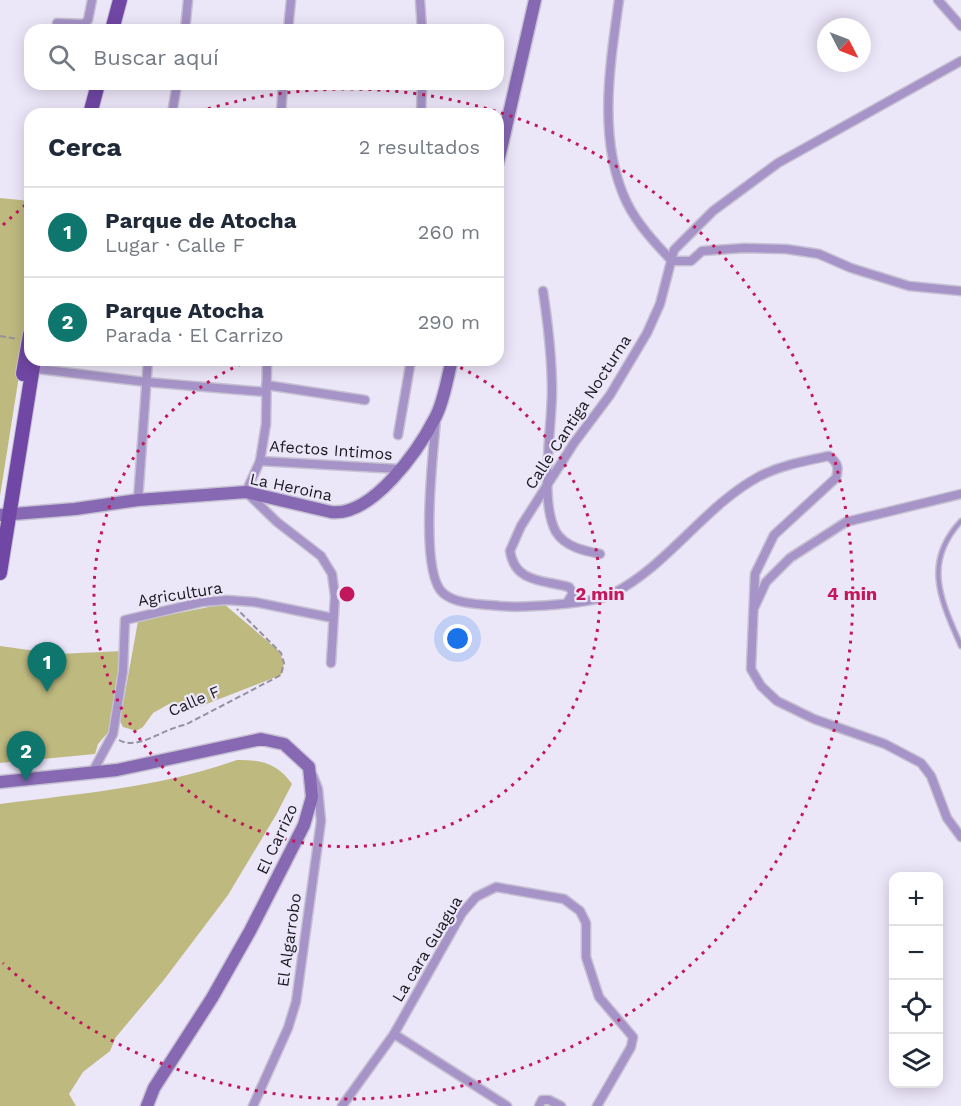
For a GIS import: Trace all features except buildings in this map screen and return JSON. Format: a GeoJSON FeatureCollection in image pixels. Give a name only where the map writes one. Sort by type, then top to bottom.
{"type":"FeatureCollection","features":[{"type":"Feature","properties":{"kind":"main road"},"geometry":{"type":"LineString","coordinates":[[104,24],[110,0]]}},
{"type":"Feature","properties":{"kind":"main road"},"geometry":{"type":"LineString","coordinates":[[114,24],[120,0]]}},
{"type":"Feature","properties":{"kind":"main road"},"geometry":{"type":"LineString","coordinates":[[82,108],[87,90]]}},
{"type":"Feature","properties":{"kind":"main road"},"geometry":{"type":"LineString","coordinates":[[92,108],[96,90]]}},
{"type":"Feature","properties":{"kind":"main road"},"geometry":{"type":"LineString","coordinates":[[0,573],[3,517],[30,366]]}},
{"type":"Feature","properties":{"kind":"street"},"geometry":{"type":"LineString","coordinates":[[57,23],[84,24],[90,15],[92,0]]}},
{"type":"Feature","properties":{"kind":"street"},"geometry":{"type":"LineString","coordinates":[[186,24],[188,0]]}},
{"type":"Feature","properties":{"kind":"street"},"geometry":{"type":"LineString","coordinates":[[289,24],[291,0]]}},
{"type":"Feature","properties":{"kind":"street"},"geometry":{"type":"LineString","coordinates":[[420,0],[422,24]]}},
{"type":"Feature","properties":{"kind":"street"},"geometry":{"type":"LineString","coordinates":[[504,136],[535,0]]}},
{"type":"Feature","properties":{"kind":"street"},"geometry":{"type":"LineString","coordinates":[[619,0],[609,67],[610,145],[626,202],[643,230],[672,261],[691,261],[702,251],[718,249],[786,249],[819,254],[851,268],[909,286],[961,291]]}},
{"type":"Feature","properties":{"kind":"street"},"geometry":{"type":"LineString","coordinates":[[938,0],[961,26]]}},
{"type":"Feature","properties":{"kind":"street","name":"Calle Cantiga Nocturna"},"geometry":{"type":"LineString","coordinates":[[567,603],[573,593],[569,587],[531,580],[516,569],[510,551],[521,526],[574,443],[610,394],[647,333],[660,304],[674,250],[713,211],[778,163],[961,61]]}},
{"type":"Feature","properties":{"kind":"street"},"geometry":{"type":"LineString","coordinates":[[173,108],[176,90]]}},
{"type":"Feature","properties":{"kind":"street"},"geometry":{"type":"LineString","coordinates":[[281,108],[283,90]]}},
{"type":"Feature","properties":{"kind":"street"},"geometry":{"type":"LineString","coordinates":[[421,108],[422,90]]}},
{"type":"Feature","properties":{"kind":"street"},"geometry":{"type":"LineString","coordinates":[[543,291],[550,339],[552,391],[548,485],[556,532],[574,546],[600,554]]}},
{"type":"Feature","properties":{"kind":"street"},"geometry":{"type":"LineString","coordinates":[[37,366],[146,382],[266,388],[364,400]]}},
{"type":"Feature","properties":{"kind":"street"},"geometry":{"type":"LineString","coordinates":[[138,500],[147,366]]}},
{"type":"Feature","properties":{"kind":"street"},"geometry":{"type":"LineString","coordinates":[[267,366],[266,424],[260,461],[246,492],[277,522],[321,556],[332,574],[335,596],[331,663]]}},
{"type":"Feature","properties":{"kind":"street"},"geometry":{"type":"LineString","coordinates":[[398,435],[410,366]]}},
{"type":"Feature","properties":{"kind":"street","name":"La Heroina"},"geometry":{"type":"LineString","coordinates":[[3,517],[138,500],[246,492],[275,497],[316,510],[342,514],[356,510],[378,494],[436,417],[450,366]]}},
{"type":"Feature","properties":{"kind":"street"},"geometry":{"type":"LineString","coordinates":[[436,417],[429,557],[434,582],[444,595],[460,601],[518,608],[610,596],[670,554],[724,501],[759,476],[786,465],[829,456],[836,462],[838,469],[836,478],[774,535],[755,574],[751,669],[761,686],[777,701],[814,719],[885,744],[921,763],[931,776],[947,818],[961,837]]}},
{"type":"Feature","properties":{"kind":"street","name":"Afectos Intimos"},"geometry":{"type":"LineString","coordinates":[[260,461],[399,469]]}},
{"type":"Feature","properties":{"kind":"street"},"geometry":{"type":"LineString","coordinates":[[753,610],[766,582],[790,558],[846,522],[961,494]]}},
{"type":"Feature","properties":{"kind":"street","name":"Agricultura"},"geometry":{"type":"LineString","coordinates":[[113,734],[123,671],[123,624],[134,616],[202,602],[227,600],[254,602],[333,618]]}},
{"type":"Feature","properties":{"kind":"street"},"geometry":{"type":"LineString","coordinates":[[92,773],[113,734]]}},
{"type":"Feature","properties":{"kind":"street"},"geometry":{"type":"LineString","coordinates":[[0,782],[92,773],[181,758],[261,740],[272,740],[292,749],[310,771]]}},
{"type":"Feature","properties":{"kind":"street","name":"El Carrizo"},"geometry":{"type":"LineString","coordinates":[[147,1106],[154,1088],[212,998],[250,931],[304,825],[312,797],[310,771]]}},
{"type":"Feature","properties":{"kind":"street","name":"El Algarrobo"},"geometry":{"type":"LineString","coordinates":[[253,1106],[288,1028],[296,1002],[322,813],[318,789],[310,771]]}},
{"type":"Feature","properties":{"kind":"street","name":"La cara Guagua"},"geometry":{"type":"LineString","coordinates":[[342,1106],[394,1034],[462,913],[476,897],[496,887],[564,899],[580,911],[586,923],[586,957],[599,997],[633,1037],[630,1047],[597,1106]]}},
{"type":"Feature","properties":{"kind":"street"},"geometry":{"type":"LineString","coordinates":[[394,1034],[507,1106]]}},
{"type":"Feature","properties":{"kind":"street"},"geometry":{"type":"LineString","coordinates":[[539,1106],[543,1100],[549,1100],[561,1106]]}},
{"type":"Feature","properties":{"kind":"lane"},"geometry":{"type":"LineString","coordinates":[[961,520],[940,548],[938,567],[943,602],[961,646]]}},
{"type":"Feature","properties":{"kind":"path"},"geometry":{"type":"LineString","coordinates":[[0,336],[24,337]]}},
{"type":"Feature","properties":{"kind":"path","name":"Calle F"},"geometry":{"type":"LineString","coordinates":[[113,734],[124,743],[139,742],[169,728],[185,725],[280,675],[284,663],[281,653],[227,600]]}},
{"type":"Feature","properties":{"kind":"shaded area"},"geometry":{"type":"Polygon","coordinates":[[[0,198],[24,200],[24,344],[0,496],[0,198]]]}},
{"type":"Feature","properties":{"kind":"shaded area"},"geometry":{"type":"Polygon","coordinates":[[[224,604],[279,651],[284,663],[281,675],[191,710],[180,711],[169,704],[153,713],[143,727],[136,731],[123,727],[120,721],[138,621],[224,604]]]}},
{"type":"Feature","properties":{"kind":"shaded area"},"geometry":{"type":"Polygon","coordinates":[[[0,646],[58,654],[123,651],[110,730],[98,744],[95,754],[0,763],[0,646]]]}},
{"type":"Feature","properties":{"kind":"shaded area"},"geometry":{"type":"Polygon","coordinates":[[[237,760],[261,762],[275,767],[292,784],[228,895],[163,981],[116,1037],[110,1051],[83,1072],[69,1094],[76,1106],[0,1106],[0,804],[91,793],[149,783],[237,760]]]}},
{"type":"Feature","properties":{"kind":"place","name":"Parque de Atocha"},"geometry":{"type":"Point","coordinates":[47,692]}},
{"type":"Feature","properties":{"kind":"place","name":"Parque Atocha"},"geometry":{"type":"Point","coordinates":[26,781]}}]}
